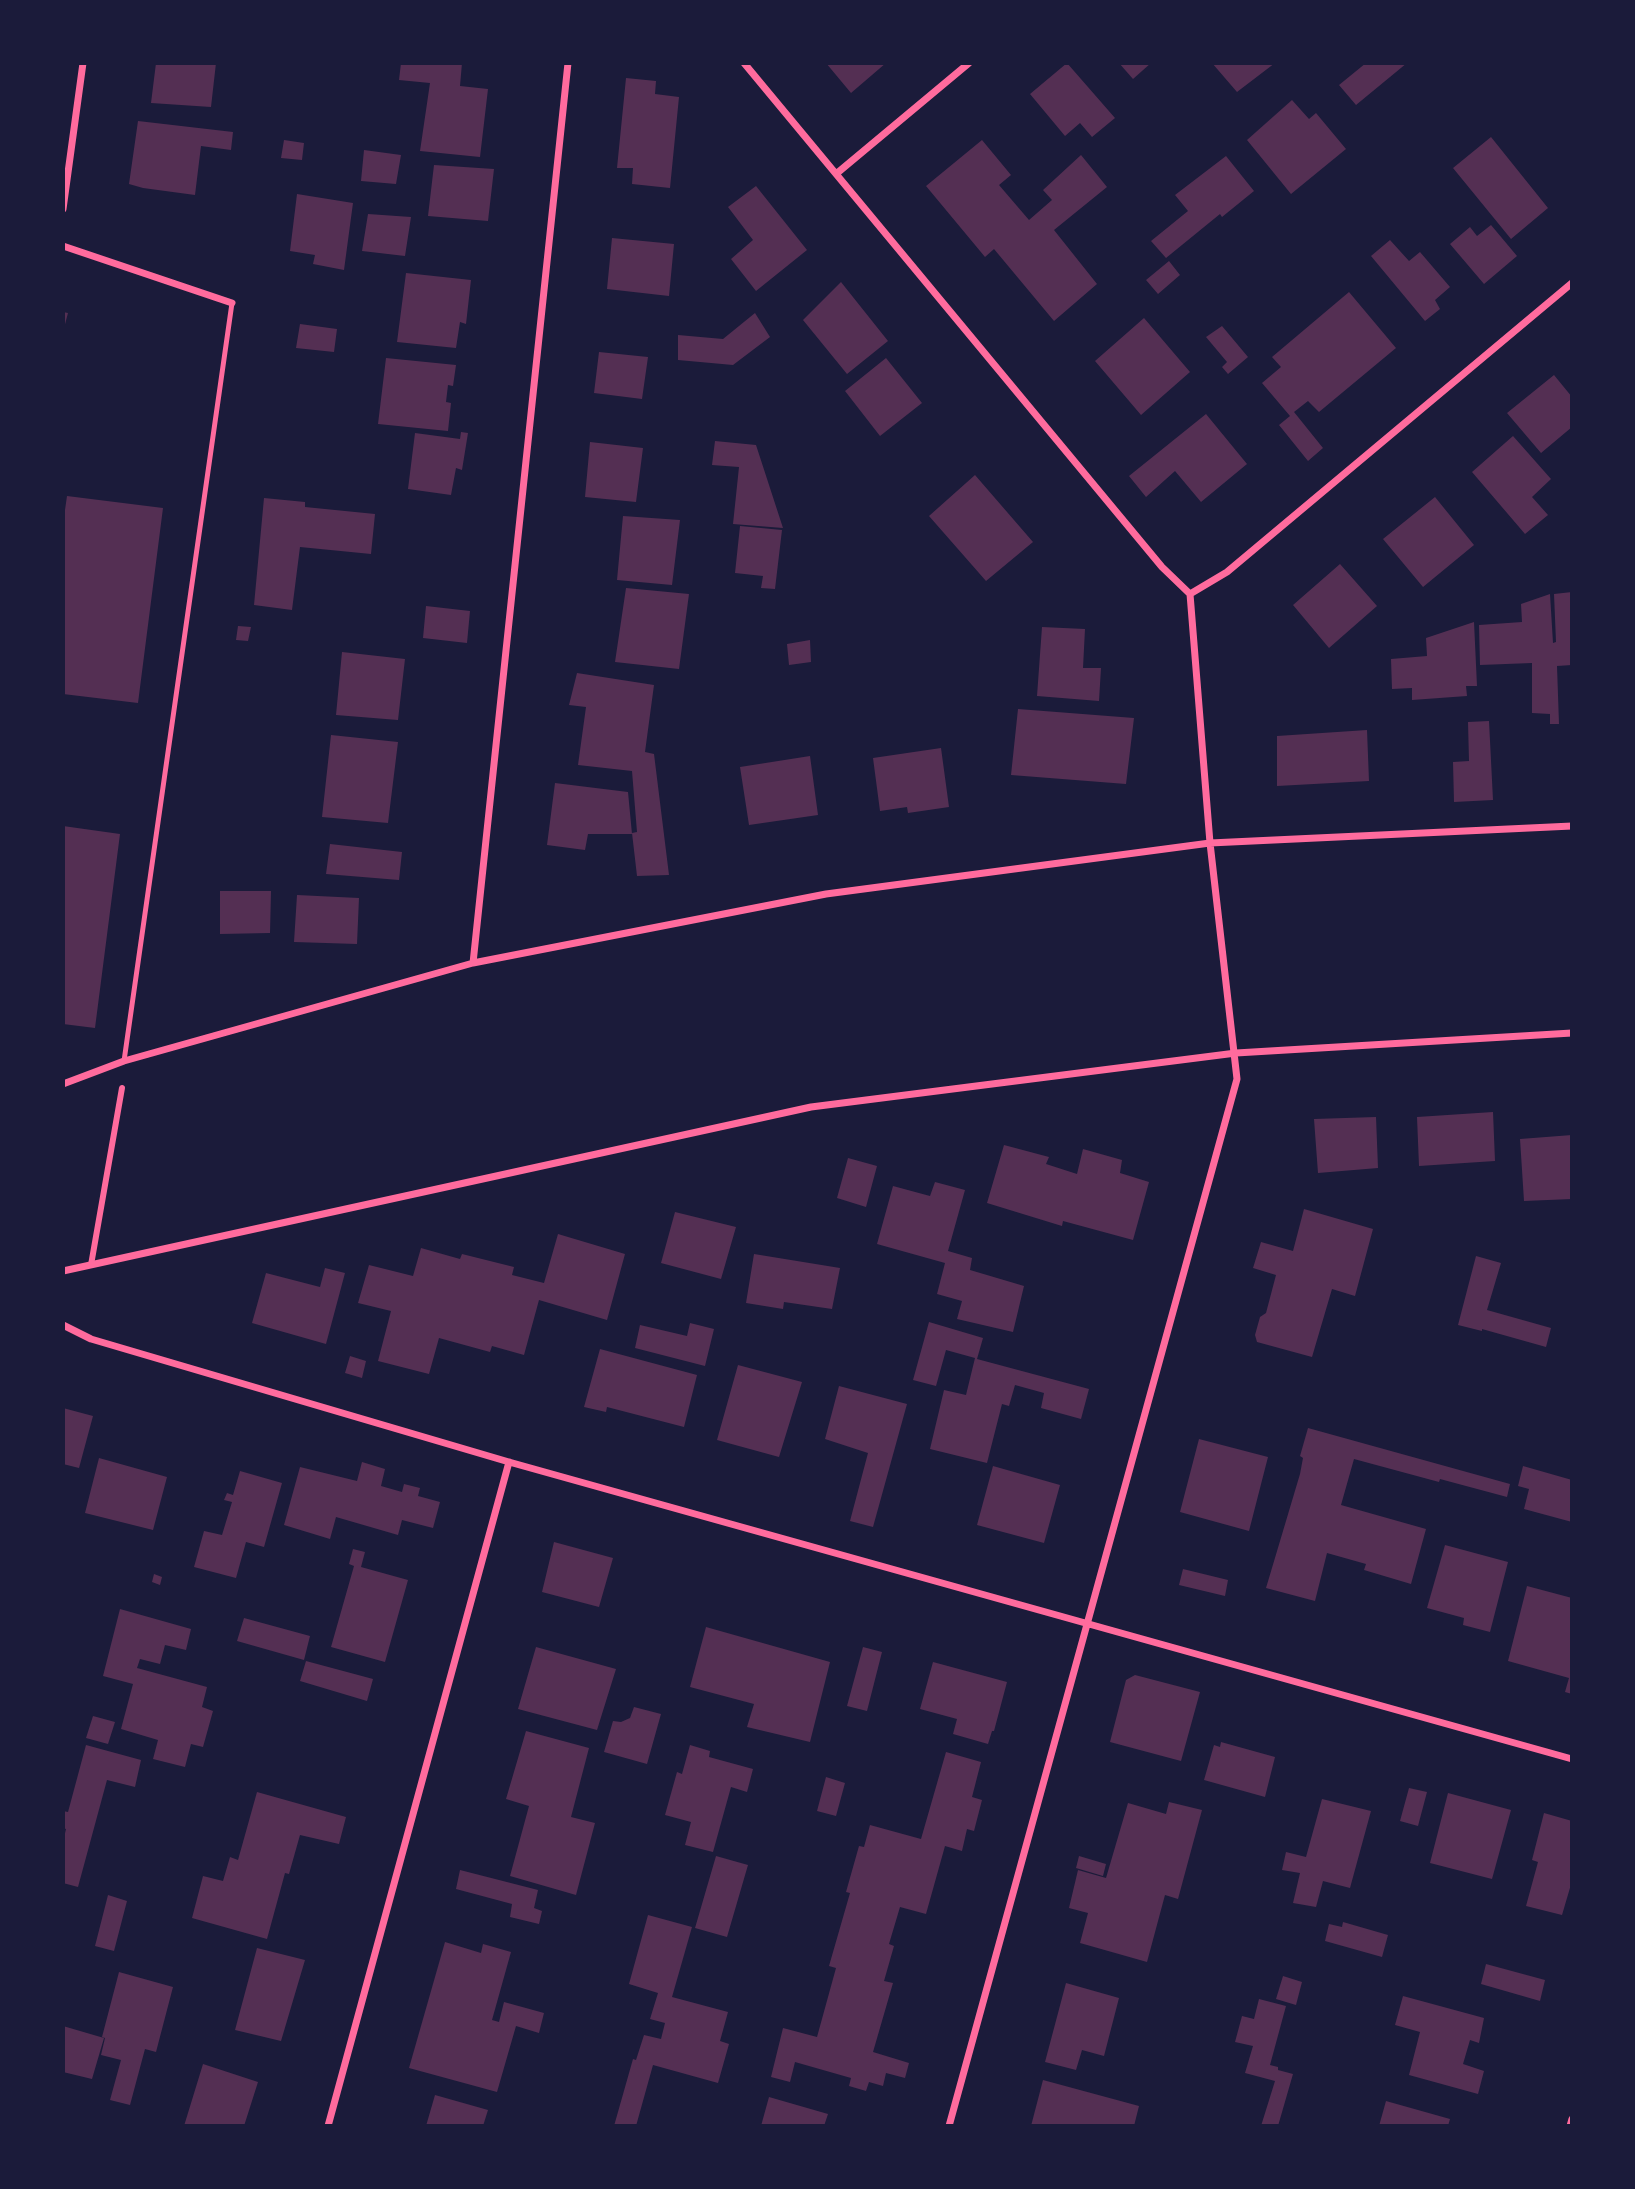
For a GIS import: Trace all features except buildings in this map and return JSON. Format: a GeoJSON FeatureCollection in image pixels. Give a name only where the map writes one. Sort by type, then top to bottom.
{"type":"FeatureCollection","features":[{"type":"Feature","properties":{"kind":"street"},"geometry":{"type":"LineString","coordinates":[[63,209],[83,63]]}},
{"type":"Feature","properties":{"kind":"street"},"geometry":{"type":"LineString","coordinates":[[473,963],[568,63]]}},
{"type":"Feature","properties":{"kind":"street"},"geometry":{"type":"LineString","coordinates":[[744,63],[1153,556],[1191,594],[1210,843],[1237,1079],[949,2126]]}},
{"type":"Feature","properties":{"kind":"street"},"geometry":{"type":"LineString","coordinates":[[836,174],[969,63]]}},
{"type":"Feature","properties":{"kind":"street"},"geometry":{"type":"LineString","coordinates":[[63,246],[232,303]]}},
{"type":"Feature","properties":{"kind":"street"},"geometry":{"type":"LineString","coordinates":[[1191,594],[1227,572],[1572,283]]}},
{"type":"Feature","properties":{"kind":"street"},"geometry":{"type":"LineString","coordinates":[[63,1084],[124,1062],[473,963],[826,894],[1210,843],[1572,826]]}},
{"type":"Feature","properties":{"kind":"street"},"geometry":{"type":"LineString","coordinates":[[63,1271],[811,1107],[1236,1053],[1572,1033]]}},
{"type":"Feature","properties":{"kind":"street"},"geometry":{"type":"LineString","coordinates":[[91,1265],[122,1088]]}},
{"type":"Feature","properties":{"kind":"street"},"geometry":{"type":"LineString","coordinates":[[63,1325],[91,1339],[509,1462],[1572,1759]]}},
{"type":"Feature","properties":{"kind":"street"},"geometry":{"type":"LineString","coordinates":[[328,2126],[509,1462]]}},
{"type":"Feature","properties":{"kind":"street"},"geometry":{"type":"LineString","coordinates":[[1570,2126],[1572,2119]]}},
{"type":"Feature","properties":{"kind":"lane"},"geometry":{"type":"LineString","coordinates":[[124,1062],[232,303]]}}]}
